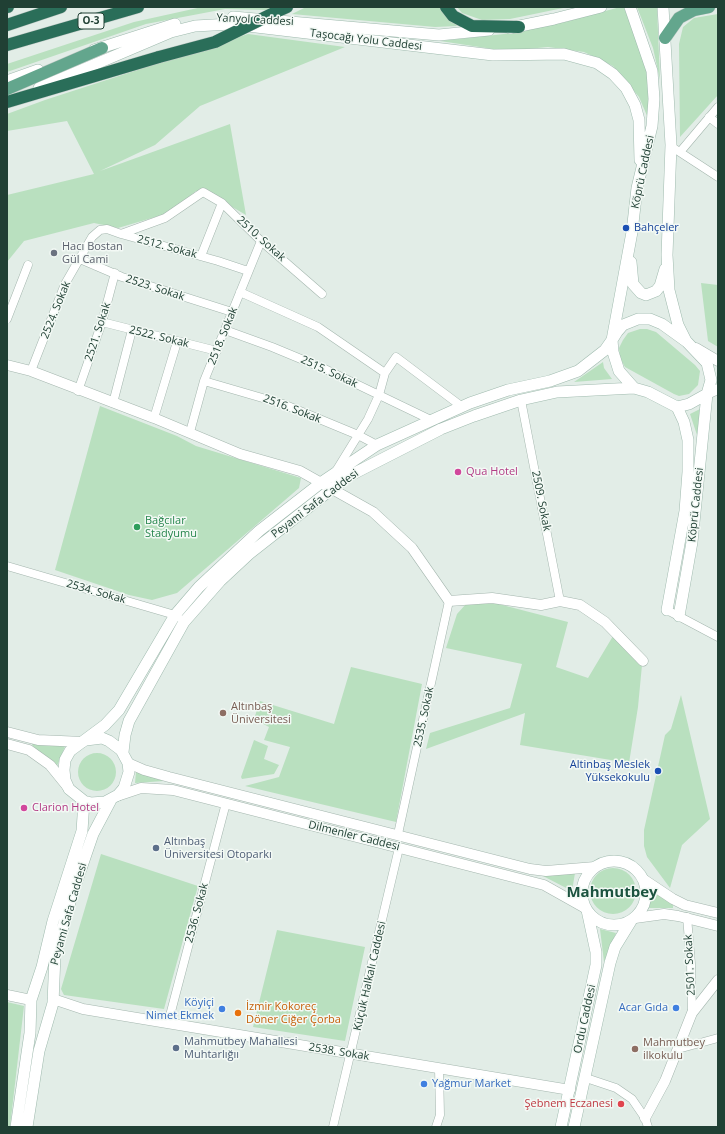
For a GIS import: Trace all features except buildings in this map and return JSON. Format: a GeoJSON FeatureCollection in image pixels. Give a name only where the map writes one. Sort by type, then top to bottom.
{"type":"FeatureCollection","features":[{"type":"Feature","properties":{"kind":"highway"},"geometry":{"type":"LineString","coordinates":[[7,25],[61,7]]}},
{"type":"Feature","properties":{"kind":"highway","name":"O-3"},"geometry":{"type":"LineString","coordinates":[[7,45],[138,7]]}},
{"type":"Feature","properties":{"kind":"highway"},"geometry":{"type":"LineString","coordinates":[[446,7],[454,16],[472,26],[519,26]]}},
{"type":"Feature","properties":{"kind":"highway"},"geometry":{"type":"LineString","coordinates":[[7,102],[215,42],[283,9]]}},
{"type":"Feature","properties":{"kind":"highway"},"geometry":{"type":"LineString","coordinates":[[7,50],[45,34]]}},
{"type":"Feature","properties":{"kind":"main road","name":"Yanyol Caddesi"},"geometry":{"type":"LineString","coordinates":[[7,81],[154,30],[199,18],[252,18],[439,35],[519,26],[601,7]]}},
{"type":"Feature","properties":{"kind":"main road","name":"Köprü Caddesi"},"geometry":{"type":"LineString","coordinates":[[612,340],[632,232],[638,188],[652,126],[654,93],[652,71],[632,17],[630,7]]}},
{"type":"Feature","properties":{"kind":"main road","name":"Köprü Caddesi"},"geometry":{"type":"LineString","coordinates":[[663,7],[675,148],[667,255],[669,290],[673,309],[687,342]]}},
{"type":"Feature","properties":{"kind":"main road"},"geometry":{"type":"LineString","coordinates":[[665,38],[679,18],[692,9],[709,7]]}},
{"type":"Feature","properties":{"kind":"main road","name":"Taşocağı Yolu Caddesi"},"geometry":{"type":"LineString","coordinates":[[7,102],[171,32],[196,26],[231,24],[493,55],[564,54],[597,63],[613,74],[626,88],[635,105],[639,120],[641,137],[638,188]]}},
{"type":"Feature","properties":{"kind":"main road"},"geometry":{"type":"LineString","coordinates":[[7,89],[102,48]]}},
{"type":"Feature","properties":{"kind":"main road"},"geometry":{"type":"LineString","coordinates":[[632,232],[633,284],[641,293],[646,295],[650,294],[656,291],[660,286],[667,255]]}},
{"type":"Feature","properties":{"kind":"main road"},"geometry":{"type":"LineString","coordinates":[[84,741],[102,738],[109,741],[123,752],[128,763],[128,781],[124,788],[114,798],[98,803],[84,801],[69,789],[65,780],[64,770],[65,760],[70,751],[105,725],[119,710],[199,587],[232,555],[322,482],[377,445],[461,406],[508,390],[550,381],[578,371],[592,361],[612,340],[623,325],[638,319],[650,319],[662,324],[687,342],[707,363],[711,380],[707,394],[689,404],[677,407],[648,392],[634,388],[626,380],[615,361],[612,340]]}},
{"type":"Feature","properties":{"kind":"main road","name":"Peyami Safa Caddesi"},"geometry":{"type":"LineString","coordinates":[[123,752],[129,720],[179,618],[249,554],[348,477],[384,457],[441,429],[521,400],[558,392],[634,388]]}},
{"type":"Feature","properties":{"kind":"main road","name":"Köprü Caddesi"},"geometry":{"type":"LineString","coordinates":[[679,616],[692,542],[707,394]]}},
{"type":"Feature","properties":{"kind":"main road","name":"Köprü Caddesi"},"geometry":{"type":"LineString","coordinates":[[667,610],[685,511],[689,466],[688,440],[684,422],[677,407]]}},
{"type":"Feature","properties":{"kind":"main road","name":"Peyami Safa Caddesi"},"geometry":{"type":"LineString","coordinates":[[26,1127],[39,1051],[52,1001],[52,978],[55,955],[72,896],[93,834],[114,798]]}},
{"type":"Feature","properties":{"kind":"main road","name":"Peyami Safa Caddesi"},"geometry":{"type":"LineString","coordinates":[[16,1127],[30,1033],[32,1001],[38,983],[53,921],[82,831],[84,801]]}},
{"type":"Feature","properties":{"kind":"main road"},"geometry":{"type":"LineString","coordinates":[[608,861],[622,862],[634,868],[643,879],[646,886],[645,901],[643,908],[633,919],[621,924],[611,925],[602,923],[593,918],[586,909],[582,897],[582,889],[584,880],[595,867],[608,861]]}},
{"type":"Feature","properties":{"kind":"main road","name":"Ordu Caddesi"},"geometry":{"type":"LineString","coordinates":[[561,1127],[596,965],[596,952],[586,909]]}},
{"type":"Feature","properties":{"kind":"main road","name":"Ordu Caddesi"},"geometry":{"type":"LineString","coordinates":[[574,1127],[586,1078],[610,963],[615,947],[633,919]]}},
{"type":"Feature","properties":{"kind":"main road"},"geometry":{"type":"LineString","coordinates":[[42,990],[52,1001],[40,1014],[32,1001],[42,990]]}},
{"type":"Feature","properties":{"kind":"street"},"geometry":{"type":"LineString","coordinates":[[718,107],[675,148],[718,177]]}},
{"type":"Feature","properties":{"kind":"street"},"geometry":{"type":"LineString","coordinates":[[709,117],[718,124]]}},
{"type":"Feature","properties":{"kind":"street","name":"2510. Sokak"},"geometry":{"type":"LineString","coordinates":[[198,196],[203,192],[222,203],[261,241],[322,294]]}},
{"type":"Feature","properties":{"kind":"street","name":"2512. Sokak"},"geometry":{"type":"LineString","coordinates":[[121,234],[165,218],[198,196]]}},
{"type":"Feature","properties":{"kind":"street"},"geometry":{"type":"LineString","coordinates":[[201,256],[222,203]]}},
{"type":"Feature","properties":{"kind":"street","name":"2524. Sokak"},"geometry":{"type":"LineString","coordinates":[[31,371],[65,284],[96,232],[107,229],[121,234]]}},
{"type":"Feature","properties":{"kind":"street","name":"2512. Sokak"},"geometry":{"type":"LineString","coordinates":[[121,234],[201,256],[248,272]]}},
{"type":"Feature","properties":{"kind":"street","name":"2518. Sokak"},"geometry":{"type":"LineString","coordinates":[[190,432],[204,381],[261,241]]}},
{"type":"Feature","properties":{"kind":"street","name":"2523. Sokak"},"geometry":{"type":"LineString","coordinates":[[80,259],[116,273],[122,277],[232,312]]}},
{"type":"Feature","properties":{"kind":"street"},"geometry":{"type":"LineString","coordinates":[[7,319],[28,265]]}},
{"type":"Feature","properties":{"kind":"street","name":"2521. Sokak"},"geometry":{"type":"LineString","coordinates":[[78,391],[102,322],[116,273]]}},
{"type":"Feature","properties":{"kind":"street"},"geometry":{"type":"LineString","coordinates":[[240,292],[318,327],[385,372]]}},
{"type":"Feature","properties":{"kind":"street","name":"2522. Sokak"},"geometry":{"type":"LineString","coordinates":[[102,322],[216,351]]}},
{"type":"Feature","properties":{"kind":"street"},"geometry":{"type":"LineString","coordinates":[[114,404],[132,330]]}},
{"type":"Feature","properties":{"kind":"street","name":"2515. Sokak"},"geometry":{"type":"LineString","coordinates":[[225,330],[299,358],[431,420]]}},
{"type":"Feature","properties":{"kind":"street"},"geometry":{"type":"LineString","coordinates":[[154,418],[177,342]]}},
{"type":"Feature","properties":{"kind":"street"},"geometry":{"type":"LineString","coordinates":[[687,342],[718,361]]}},
{"type":"Feature","properties":{"kind":"street"},"geometry":{"type":"LineString","coordinates":[[333,475],[358,435],[379,395],[385,372],[396,357],[461,406]]}},
{"type":"Feature","properties":{"kind":"street"},"geometry":{"type":"LineString","coordinates":[[7,365],[31,371],[78,391],[190,432],[240,454],[300,471],[333,488],[373,512],[412,548],[449,600],[492,598],[541,605],[560,601],[580,605],[605,622],[643,661]]}},
{"type":"Feature","properties":{"kind":"street","name":"2516. Sokak"},"geometry":{"type":"LineString","coordinates":[[204,381],[283,404],[358,435],[377,445]]}},
{"type":"Feature","properties":{"kind":"street"},"geometry":{"type":"LineString","coordinates":[[707,394],[718,389]]}},
{"type":"Feature","properties":{"kind":"street","name":"2509. Sokak"},"geometry":{"type":"LineString","coordinates":[[521,400],[560,601]]}},
{"type":"Feature","properties":{"kind":"street","name":"2534. Sokak"},"geometry":{"type":"LineString","coordinates":[[7,566],[179,618]]}},
{"type":"Feature","properties":{"kind":"street","name":"2535. Sokak"},"geometry":{"type":"LineString","coordinates":[[398,834],[449,600]]}},
{"type":"Feature","properties":{"kind":"street"},"geometry":{"type":"LineString","coordinates":[[667,610],[718,638]]}},
{"type":"Feature","properties":{"kind":"street"},"geometry":{"type":"LineString","coordinates":[[7,732],[38,740],[84,741]]}},
{"type":"Feature","properties":{"kind":"street"},"geometry":{"type":"LineString","coordinates":[[7,744],[29,750],[50,765],[69,789]]}},
{"type":"Feature","properties":{"kind":"street","name":"Dilmenler Caddesi"},"geometry":{"type":"LineString","coordinates":[[128,763],[169,777],[398,834],[530,869],[546,871],[595,867]]}},
{"type":"Feature","properties":{"kind":"street","name":"Dilmenler Caddesi"},"geometry":{"type":"LineString","coordinates":[[114,798],[141,788],[161,788],[226,803],[544,884],[586,909]]}},
{"type":"Feature","properties":{"kind":"street","name":"2536. Sokak"},"geometry":{"type":"LineString","coordinates":[[168,1023],[226,803]]}},
{"type":"Feature","properties":{"kind":"street","name":"Küçük Halkalı Caddesi"},"geometry":{"type":"LineString","coordinates":[[334,1127],[399,848]]}},
{"type":"Feature","properties":{"kind":"street"},"geometry":{"type":"LineString","coordinates":[[643,879],[673,900],[685,905],[718,913]]}},
{"type":"Feature","properties":{"kind":"street"},"geometry":{"type":"LineString","coordinates":[[633,919],[664,914],[687,917],[718,926]]}},
{"type":"Feature","properties":{"kind":"street","name":"2501. Sokak"},"geometry":{"type":"LineString","coordinates":[[687,917],[691,964],[692,1012]]}},
{"type":"Feature","properties":{"kind":"street"},"geometry":{"type":"LineString","coordinates":[[646,1122],[678,1049],[692,1012],[718,980]]}},
{"type":"Feature","properties":{"kind":"street"},"geometry":{"type":"LineString","coordinates":[[7,995],[32,1001]]}},
{"type":"Feature","properties":{"kind":"street","name":"2538. Sokak"},"geometry":{"type":"LineString","coordinates":[[52,1001],[58,1008],[83,1009],[570,1090]]}},
{"type":"Feature","properties":{"kind":"street"},"geometry":{"type":"LineString","coordinates":[[678,1049],[718,1038]]}},
{"type":"Feature","properties":{"kind":"street"},"geometry":{"type":"LineString","coordinates":[[436,1127],[440,1115],[439,1068]]}},
{"type":"Feature","properties":{"kind":"street"},"geometry":{"type":"LineString","coordinates":[[586,1078],[616,1088],[632,1099],[646,1122]]}},
{"type":"Feature","properties":{"kind":"green space"},"geometry":{"type":"Polygon","coordinates":[[[202,7],[273,7],[267,10],[225,9],[146,24],[7,72],[7,64],[134,22],[202,7]]]}},
{"type":"Feature","properties":{"kind":"green space"},"geometry":{"type":"Polygon","coordinates":[[[306,7],[441,7],[457,26],[435,27],[292,14],[306,7]]]}},
{"type":"Feature","properties":{"kind":"green space"},"geometry":{"type":"Polygon","coordinates":[[[457,7],[568,7],[510,19],[482,20],[462,13],[457,7]]]}},
{"type":"Feature","properties":{"kind":"green space"},"geometry":{"type":"Polygon","coordinates":[[[624,7],[646,66],[650,90],[648,118],[639,97],[613,66],[584,52],[548,47],[506,51],[440,41],[504,34],[565,22],[624,7]]]}},
{"type":"Feature","properties":{"kind":"green space"},"geometry":{"type":"Polygon","coordinates":[[[637,7],[657,7],[660,80],[653,48],[637,7]]]}},
{"type":"Feature","properties":{"kind":"green space"},"geometry":{"type":"Polygon","coordinates":[[[718,14],[718,95],[680,137],[679,44],[683,27],[694,18],[718,14]]]}},
{"type":"Feature","properties":{"kind":"green space"},"geometry":{"type":"Polygon","coordinates":[[[248,34],[345,47],[200,106],[155,145],[100,171],[230,124],[246,215],[210,194],[196,191],[169,213],[118,228],[94,223],[24,241],[7,262],[7,195],[94,174],[67,121],[7,131],[7,114],[45,100],[248,34]]]}},
{"type":"Feature","properties":{"kind":"green space"},"geometry":{"type":"Polygon","coordinates":[[[701,283],[718,285],[718,347],[708,341],[701,283]]]}},
{"type":"Feature","properties":{"kind":"green space"},"geometry":{"type":"Polygon","coordinates":[[[640,329],[647,329],[656,332],[700,371],[698,385],[689,394],[679,396],[674,394],[625,367],[620,358],[619,348],[628,333],[640,329]]]}},
{"type":"Feature","properties":{"kind":"green space"},"geometry":{"type":"Polygon","coordinates":[[[603,362],[604,368],[612,379],[574,382],[603,362]]]}},
{"type":"Feature","properties":{"kind":"green space","name":"Bağcılar Stadyumu"},"geometry":{"type":"Polygon","coordinates":[[[100,406],[177,436],[196,446],[301,478],[299,488],[177,593],[152,600],[129,595],[55,570],[100,406]]]}},
{"type":"Feature","properties":{"kind":"green space"},"geometry":{"type":"Polygon","coordinates":[[[700,409],[697,435],[690,414],[700,409]]]}},
{"type":"Feature","properties":{"kind":"green space"},"geometry":{"type":"Polygon","coordinates":[[[483,600],[568,622],[556,667],[588,678],[616,631],[642,665],[638,707],[629,763],[520,745],[525,713],[426,749],[430,733],[510,708],[522,664],[446,648],[457,614],[466,604],[483,600]]]}},
{"type":"Feature","properties":{"kind":"green space"},"geometry":{"type":"Polygon","coordinates":[[[351,667],[422,684],[396,822],[245,786],[279,777],[290,747],[264,740],[269,727],[254,719],[260,701],[334,724],[351,667]]]}},
{"type":"Feature","properties":{"kind":"green space"},"geometry":{"type":"Polygon","coordinates":[[[681,695],[710,819],[682,845],[670,888],[647,857],[644,846],[644,830],[665,735],[671,729],[681,695]]]}},
{"type":"Feature","properties":{"kind":"green space"},"geometry":{"type":"Polygon","coordinates":[[[254,740],[268,746],[264,759],[279,765],[274,774],[242,779],[241,777],[254,740]]]}},
{"type":"Feature","properties":{"kind":"green space"},"geometry":{"type":"Polygon","coordinates":[[[33,743],[66,744],[57,766],[54,766],[32,745],[33,743]]]}},
{"type":"Feature","properties":{"kind":"green space"},"geometry":{"type":"Polygon","coordinates":[[[97,753],[107,756],[113,762],[116,772],[113,782],[107,788],[97,791],[87,788],[81,782],[78,772],[81,762],[87,756],[97,753]]]}},
{"type":"Feature","properties":{"kind":"green space"},"geometry":{"type":"Polygon","coordinates":[[[136,772],[164,781],[135,783],[136,772]]]}},
{"type":"Feature","properties":{"kind":"green space"},"geometry":{"type":"Polygon","coordinates":[[[101,854],[198,886],[164,1009],[64,995],[61,989],[101,854]]]}},
{"type":"Feature","properties":{"kind":"green space"},"geometry":{"type":"Polygon","coordinates":[[[613,868],[626,872],[632,878],[636,891],[632,904],[626,910],[613,914],[600,910],[594,904],[590,891],[594,878],[600,872],[613,868]]]}},
{"type":"Feature","properties":{"kind":"green space"},"geometry":{"type":"Polygon","coordinates":[[[575,873],[572,891],[543,876],[575,873]]]}},
{"type":"Feature","properties":{"kind":"green space"},"geometry":{"type":"Polygon","coordinates":[[[653,891],[673,905],[673,908],[649,908],[653,891]]]}},
{"type":"Feature","properties":{"kind":"green space"},"geometry":{"type":"Polygon","coordinates":[[[600,929],[616,933],[604,962],[600,929]]]}},
{"type":"Feature","properties":{"kind":"green space"},"geometry":{"type":"Polygon","coordinates":[[[277,930],[365,947],[345,1041],[253,1027],[277,930]]]}},
{"type":"Feature","properties":{"kind":"green space"},"geometry":{"type":"Polygon","coordinates":[[[7,1002],[24,1006],[10,1127],[7,1127],[7,1002]]]}},
{"type":"Feature","properties":{"kind":"place","name":"Bahçeler"},"geometry":{"type":"Point","coordinates":[626,228]}},
{"type":"Feature","properties":{"kind":"place","name":"Hacı Bostan Gül Cami"},"geometry":{"type":"Point","coordinates":[54,253]}},
{"type":"Feature","properties":{"kind":"place","name":"Qua Hotel"},"geometry":{"type":"Point","coordinates":[458,472]}},
{"type":"Feature","properties":{"kind":"place","name":"Bağcılar Stadyumu"},"geometry":{"type":"Point","coordinates":[137,527]}},
{"type":"Feature","properties":{"kind":"place","name":"Altınbaş Üniversitesi"},"geometry":{"type":"Point","coordinates":[223,713]}},
{"type":"Feature","properties":{"kind":"place","name":"Altinbaş Meslek Yüksekokulu"},"geometry":{"type":"Point","coordinates":[658,771]}},
{"type":"Feature","properties":{"kind":"place","name":"Clarion Hotel"},"geometry":{"type":"Point","coordinates":[24,808]}},
{"type":"Feature","properties":{"kind":"place","name":"Altınbaş Üniversitesi Otoparkı"},"geometry":{"type":"Point","coordinates":[156,848]}},
{"type":"Feature","properties":{"kind":"place","name":"Acar Gıda"},"geometry":{"type":"Point","coordinates":[676,1008]}},
{"type":"Feature","properties":{"kind":"place","name":"Köyiçi Nimet Ekmek"},"geometry":{"type":"Point","coordinates":[222,1009]}},
{"type":"Feature","properties":{"kind":"place","name":"İzmir Kokoreç Döner Ciğer Çorba"},"geometry":{"type":"Point","coordinates":[238,1013]}},
{"type":"Feature","properties":{"kind":"place","name":"Mahmutbey Mahallesi Muhtarlığıı"},"geometry":{"type":"Point","coordinates":[176,1048]}},
{"type":"Feature","properties":{"kind":"place","name":"Mahmutbey ilkokulu"},"geometry":{"type":"Point","coordinates":[635,1049]}},
{"type":"Feature","properties":{"kind":"place","name":"Yağmur Market"},"geometry":{"type":"Point","coordinates":[424,1084]}},
{"type":"Feature","properties":{"kind":"place","name":"Şebnem Eczanesi"},"geometry":{"type":"Point","coordinates":[621,1104]}},
{"type":"Feature","properties":{"kind":"district","name":"Mahmutbey"},"geometry":{"type":"Point","coordinates":[612,893]}}]}
